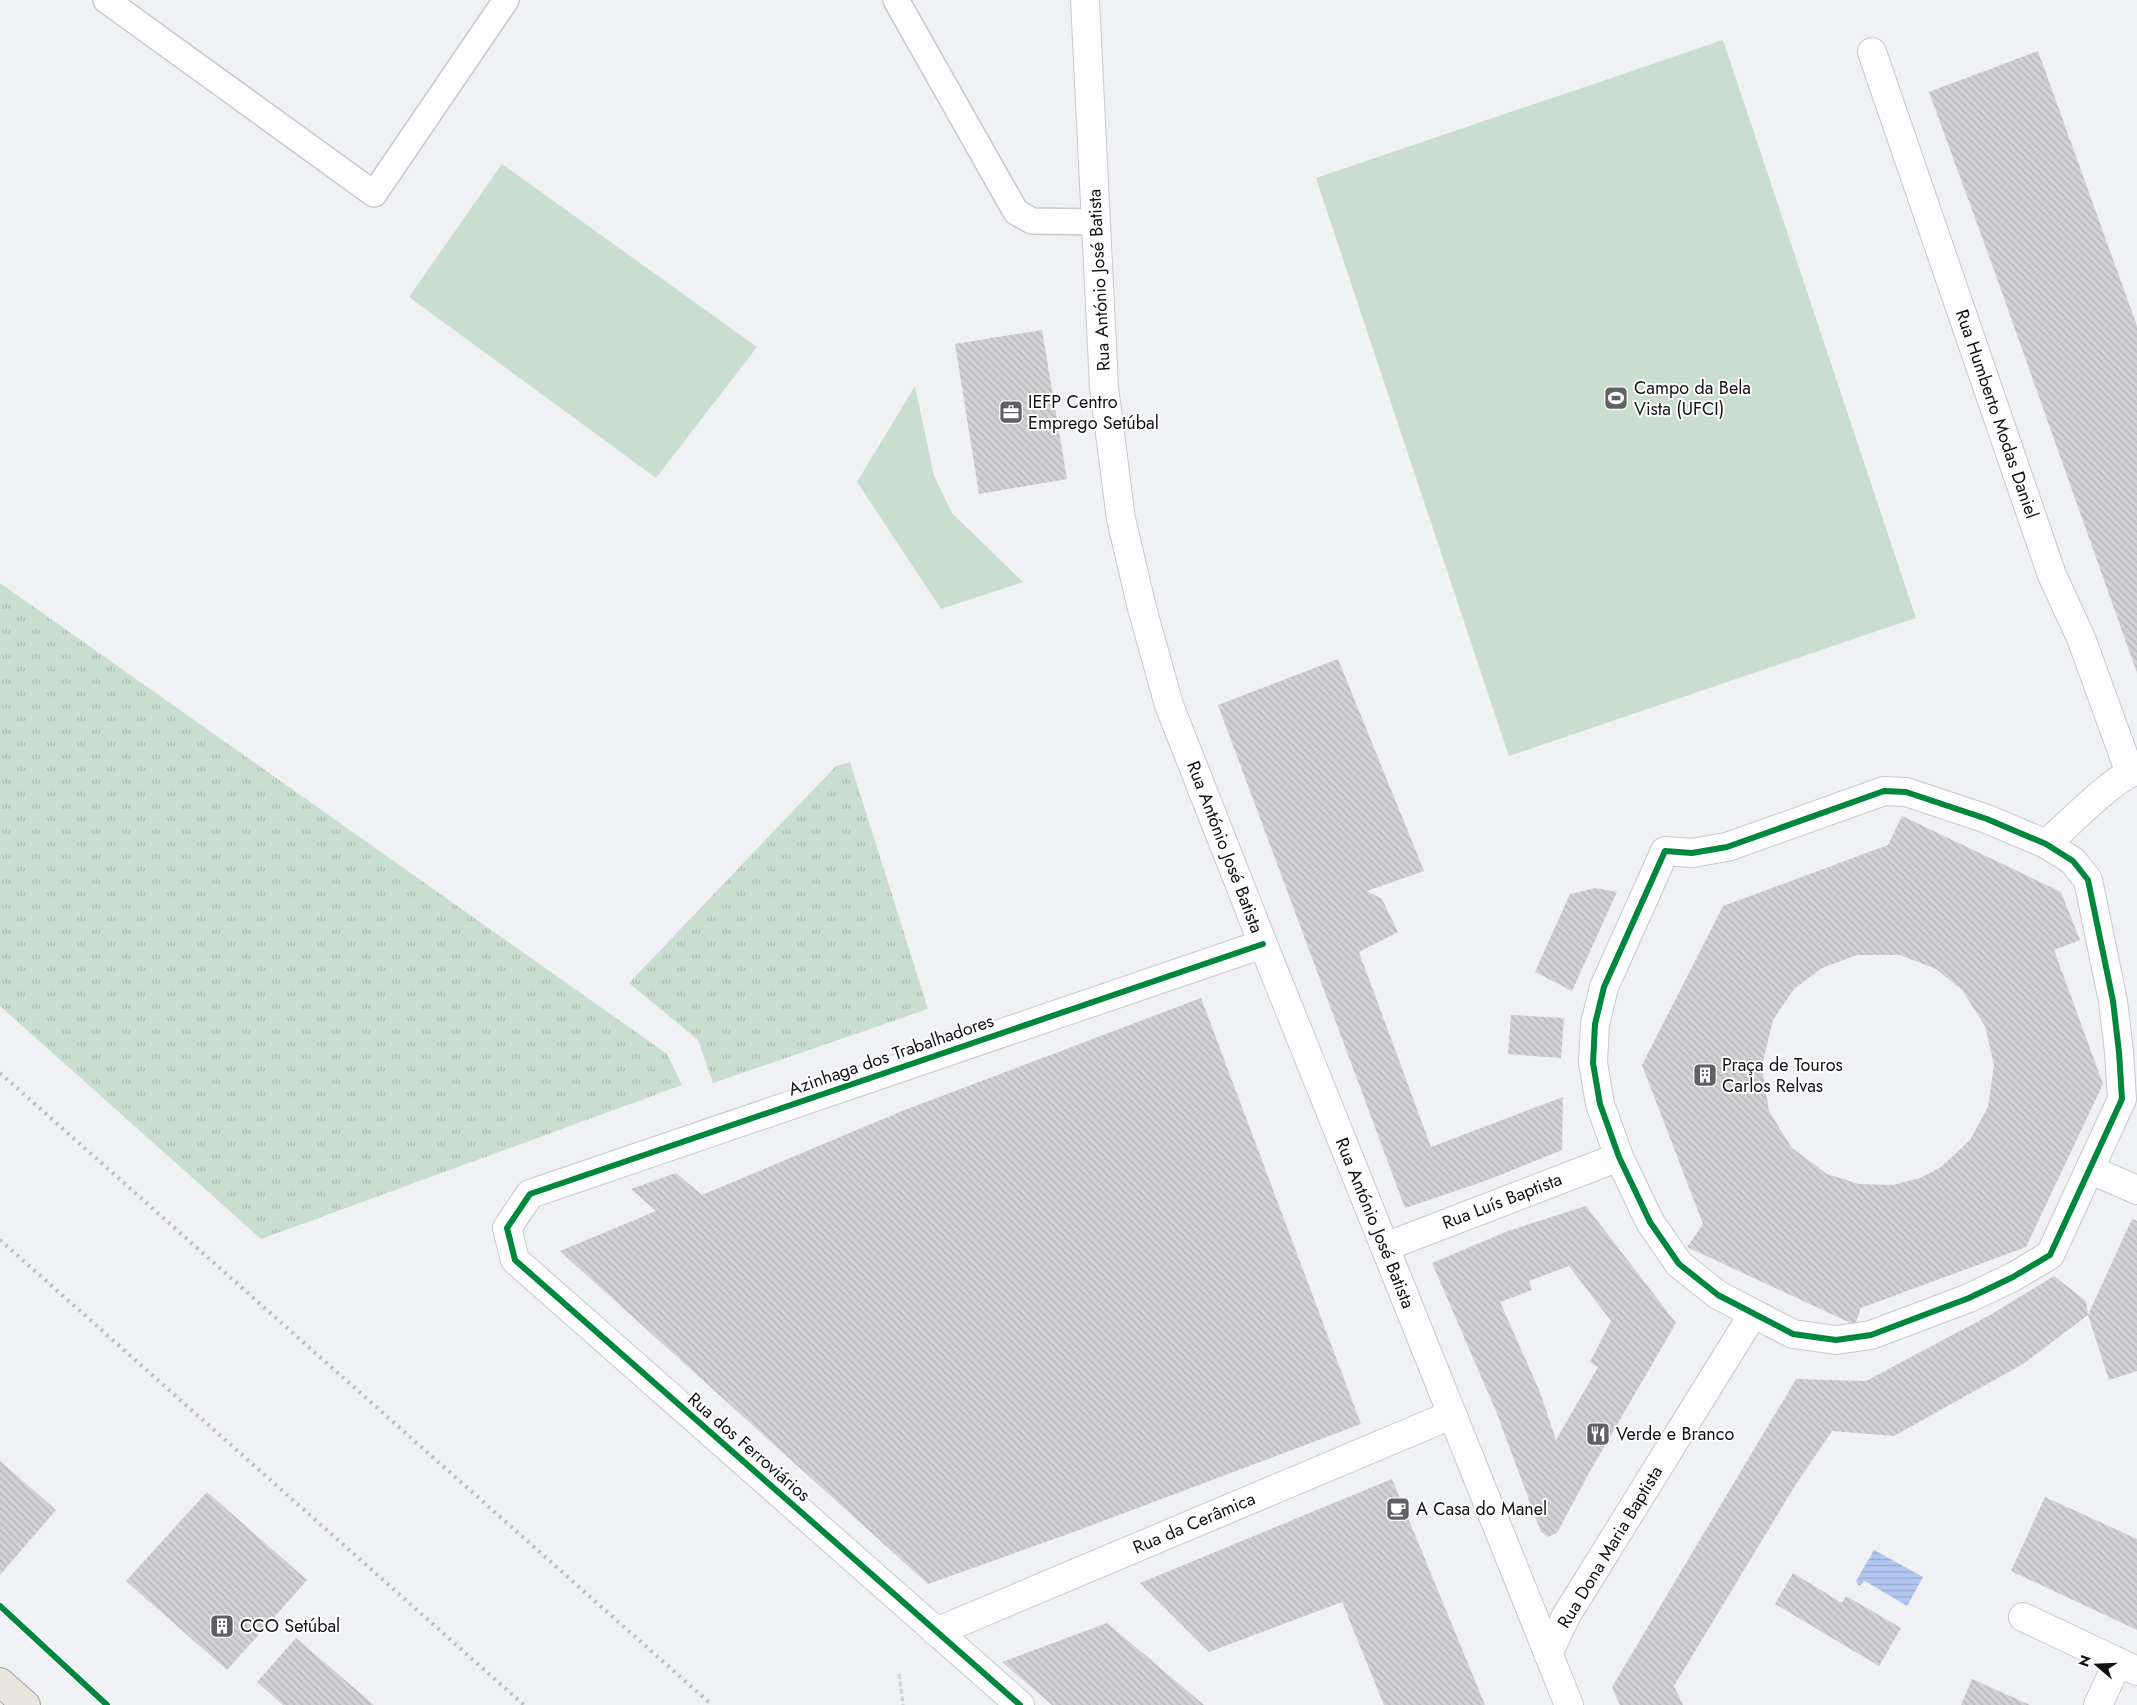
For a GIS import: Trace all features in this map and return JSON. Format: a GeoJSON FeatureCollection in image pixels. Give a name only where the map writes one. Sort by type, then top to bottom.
{"type":"FeatureCollection","features":[{"type":"Feature","properties":{"kind":"main road"},"geometry":{"type":"LineString","coordinates":[[0,1682],[26,1705]]}},
{"type":"Feature","properties":{"kind":"street","name":"Rua António José Batista"},"geometry":{"type":"LineString","coordinates":[[1085,0],[1104,387],[1123,528],[1142,608],[1169,705],[1569,1705]]}},
{"type":"Feature","properties":{"kind":"street","name":"Rua Humberto Modas Daniel"},"geometry":{"type":"LineString","coordinates":[[1872,52],[2052,575],[2081,638],[2133,771],[2046,844]]}},
{"type":"Feature","properties":{"kind":"street"},"geometry":{"type":"LineString","coordinates":[[1884,791],[1906,792],[1986,819],[2046,844],[2073,861],[2088,880],[2113,1001],[2122,1099],[2050,1256],[2013,1277],[1969,1298],[1871,1335],[1836,1340],[1793,1334],[1718,1295],[1678,1264],[1650,1222],[1619,1157],[1600,1104],[1594,1063],[1595,1024],[1604,988],[1666,851],[1692,853],[1727,847],[1884,791]]}},
{"type":"Feature","properties":{"kind":"street","name":"Azinhaga dos Trabalhadores"},"geometry":{"type":"LineString","coordinates":[[530,1194],[1263,944]]}},
{"type":"Feature","properties":{"kind":"street","name":"Rua Luís Baptista"},"geometry":{"type":"LineString","coordinates":[[1385,1247],[1619,1157]]}},
{"type":"Feature","properties":{"kind":"street"},"geometry":{"type":"LineString","coordinates":[[2091,1170],[2137,1190]]}},
{"type":"Feature","properties":{"kind":"street","name":"Rua dos Ferroviários"},"geometry":{"type":"LineString","coordinates":[[530,1194],[507,1228],[515,1260],[1020,1705]]}},
{"type":"Feature","properties":{"kind":"street","name":"Rua Dona Maria Baptista"},"geometry":{"type":"LineString","coordinates":[[1548,1654],[1566,1616],[1753,1314]]}},
{"type":"Feature","properties":{"kind":"street","name":"Rua da Cerâmica"},"geometry":{"type":"LineString","coordinates":[[936,1632],[1451,1414]]}},
{"type":"Feature","properties":{"kind":"street"},"geometry":{"type":"LineString","coordinates":[[2023,1617],[2128,1666],[2098,1705]]}},
{"type":"Feature","properties":{"kind":"lane"},"geometry":{"type":"LineString","coordinates":[[106,0],[374,194],[506,0]]}},
{"type":"Feature","properties":{"kind":"lane"},"geometry":{"type":"LineString","coordinates":[[896,0],[1016,212],[1032,221],[1096,222]]}},
{"type":"Feature","properties":{"kind":"path"},"geometry":{"type":"LineString","coordinates":[[899,1674],[904,1705]]}},
{"type":"Feature","properties":{"kind":"green space","name":"Campo da Bela Vista (UFCI)"},"geometry":{"type":"Polygon","coordinates":[[[1723,40],[1916,618],[1509,756],[1316,178],[1723,40]]]}},
{"type":"Feature","properties":{"kind":"green space"},"geometry":{"type":"Polygon","coordinates":[[[502,164],[757,347],[656,478],[409,297],[502,164]]]}},
{"type":"Feature","properties":{"kind":"green space"},"geometry":{"type":"Polygon","coordinates":[[[915,386],[934,476],[952,513],[1023,582],[941,609],[857,482],[915,386]]]}},
{"type":"Feature","properties":{"kind":"green space"},"geometry":{"type":"Polygon","coordinates":[[[0,583],[667,1054],[682,1085],[261,1239],[0,1006],[0,583]]]}},
{"type":"Feature","properties":{"kind":"green space"},"geometry":{"type":"Polygon","coordinates":[[[850,762],[928,1009],[713,1083],[698,1040],[629,983],[836,766],[850,762]]]}},
{"type":"Feature","properties":{"kind":"water"},"geometry":{"type":"Polygon","coordinates":[[[1874,1550],[1923,1577],[1907,1606],[1865,1581],[1859,1586],[1856,1581],[1874,1550]]]}},
{"type":"Feature","properties":{"kind":"building"},"geometry":{"type":"Polygon","coordinates":[[[2038,51],[2137,326],[2137,673],[1929,92],[2038,51]]]}},
{"type":"Feature","properties":{"kind":"building","name":"IEFP Centro Emprego Setúbal"},"geometry":{"type":"Polygon","coordinates":[[[1042,330],[1067,479],[979,494],[955,344],[1042,330]]]}},
{"type":"Feature","properties":{"kind":"building"},"geometry":{"type":"Polygon","coordinates":[[[1338,659],[1424,871],[1367,891],[1382,899],[1398,932],[1359,952],[1431,1147],[1563,1097],[1562,1150],[1488,1180],[1405,1208],[1218,705],[1338,659]]]}},
{"type":"Feature","properties":{"kind":"building","name":"Praça de Touros Carlos Relvas"},"geometry":{"type":"Polygon","coordinates":[[[1902,816],[2061,892],[2080,940],[2054,950],[2103,1084],[2026,1247],[1861,1308],[1855,1325],[1687,1247],[1703,1224],[1642,1065],[1723,906],[1888,845],[1902,816]],[[1857,955],[1822,968],[1794,989],[1773,1020],[1762,1066],[1769,1111],[1792,1148],[1827,1174],[1859,1184],[1893,1185],[1920,1178],[1941,1167],[1970,1140],[1988,1107],[1994,1065],[1985,1026],[1962,990],[1936,969],[1900,955],[1857,955]]]}},
{"type":"Feature","properties":{"kind":"building"},"geometry":{"type":"Polygon","coordinates":[[[1596,888],[1617,892],[1572,991],[1535,972],[1570,894],[1596,888]]]}},
{"type":"Feature","properties":{"kind":"building"},"geometry":{"type":"Polygon","coordinates":[[[1201,998],[1361,1424],[1071,1533],[928,1584],[560,1251],[656,1211],[631,1189],[676,1173],[702,1195],[902,1111],[1201,998]]]}},
{"type":"Feature","properties":{"kind":"building"},"geometry":{"type":"Polygon","coordinates":[[[1511,1015],[1564,1018],[1561,1058],[1508,1054],[1511,1015]]]}},
{"type":"Feature","properties":{"kind":"building"},"geometry":{"type":"Polygon","coordinates":[[[1586,1206],[1676,1323],[1589,1473],[1557,1533],[1548,1537],[1541,1532],[1496,1411],[1432,1263],[1508,1231],[1586,1206]],[[1569,1266],[1529,1281],[1532,1290],[1500,1302],[1540,1392],[1556,1440],[1598,1367],[1590,1362],[1611,1321],[1569,1266]]]}},
{"type":"Feature","properties":{"kind":"building"},"geometry":{"type":"Polygon","coordinates":[[[2132,1219],[2137,1221],[2137,1371],[2109,1380],[2088,1315],[2132,1219]]]}},
{"type":"Feature","properties":{"kind":"building"},"geometry":{"type":"Polygon","coordinates":[[[2054,1276],[2086,1301],[2088,1315],[2023,1364],[1894,1436],[1832,1431],[1796,1484],[1674,1686],[1683,1705],[1620,1705],[1612,1687],[1796,1379],[1866,1381],[1990,1315],[2054,1276]]]}},
{"type":"Feature","properties":{"kind":"building"},"geometry":{"type":"Polygon","coordinates":[[[0,1461],[56,1510],[0,1575],[0,1461]]]}},
{"type":"Feature","properties":{"kind":"building"},"geometry":{"type":"Polygon","coordinates":[[[1392,1479],[1485,1705],[1384,1705],[1342,1602],[1209,1652],[1140,1583],[1392,1479]]]}},
{"type":"Feature","properties":{"kind":"building","name":"CCO Setúbal"},"geometry":{"type":"Polygon","coordinates":[[[207,1492],[307,1580],[227,1670],[126,1581],[207,1492]]]}},
{"type":"Feature","properties":{"kind":"building"},"geometry":{"type":"Polygon","coordinates":[[[2045,1497],[2137,1539],[2137,1630],[2011,1571],[2045,1497]]]}},
{"type":"Feature","properties":{"kind":"building"},"geometry":{"type":"Polygon","coordinates":[[[1793,1573],[1842,1603],[1846,1596],[1901,1628],[1879,1666],[1775,1604],[1793,1573]]]}},
{"type":"Feature","properties":{"kind":"building"},"geometry":{"type":"Polygon","coordinates":[[[1107,1623],[1204,1705],[1052,1705],[1002,1662],[1107,1623]]]}},
{"type":"Feature","properties":{"kind":"building"},"geometry":{"type":"Polygon","coordinates":[[[296,1638],[374,1705],[283,1705],[257,1682],[296,1638]]]}},
{"type":"Feature","properties":{"kind":"building"},"geometry":{"type":"Polygon","coordinates":[[[1972,1679],[2030,1705],[1961,1705],[1972,1679]]]}},
{"type":"Feature","properties":{"kind":"railway"},"geometry":{"type":"LineString","coordinates":[[0,1073],[712,1705]]}},
{"type":"Feature","properties":{"kind":"railway"},"geometry":{"type":"LineString","coordinates":[[0,1240],[524,1705]]}},
{"type":"Feature","properties":{"kind":"cycle path"},"geometry":{"type":"LineString","coordinates":[[1884,791],[1906,792],[1987,819],[2046,844],[2073,861],[2088,880],[2113,1001],[2122,1099],[2050,1255],[2013,1277],[1969,1298],[1871,1335],[1836,1340],[1793,1334],[1718,1295],[1679,1264],[1650,1222],[1619,1157],[1600,1104],[1593,1063],[1595,1024],[1604,987],[1665,851],[1692,853],[1727,847],[1884,791]]}},
{"type":"Feature","properties":{"kind":"cycle path"},"geometry":{"type":"LineString","coordinates":[[1020,1705],[515,1260],[507,1228],[530,1194],[1263,944]]}},
{"type":"Feature","properties":{"kind":"cycle path"},"geometry":{"type":"LineString","coordinates":[[0,1606],[107,1705]]}},
{"type":"Feature","properties":{"kind":"place","name":"Campo da Bela Vista (UFCI)"},"geometry":{"type":"Point","coordinates":[1616,398]}},
{"type":"Feature","properties":{"kind":"place","name":"IEFP Centro Emprego Setúbal"},"geometry":{"type":"Point","coordinates":[1011,412]}},
{"type":"Feature","properties":{"kind":"place","name":"Praça de Touros Carlos Relvas"},"geometry":{"type":"Point","coordinates":[1705,1075]}},
{"type":"Feature","properties":{"kind":"place","name":"Verde e Branco"},"geometry":{"type":"Point","coordinates":[1598,1434]}},
{"type":"Feature","properties":{"kind":"place","name":"A Casa do Manel"},"geometry":{"type":"Point","coordinates":[1398,1509]}},
{"type":"Feature","properties":{"kind":"place","name":"CCO Setúbal"},"geometry":{"type":"Point","coordinates":[222,1626]}}]}
